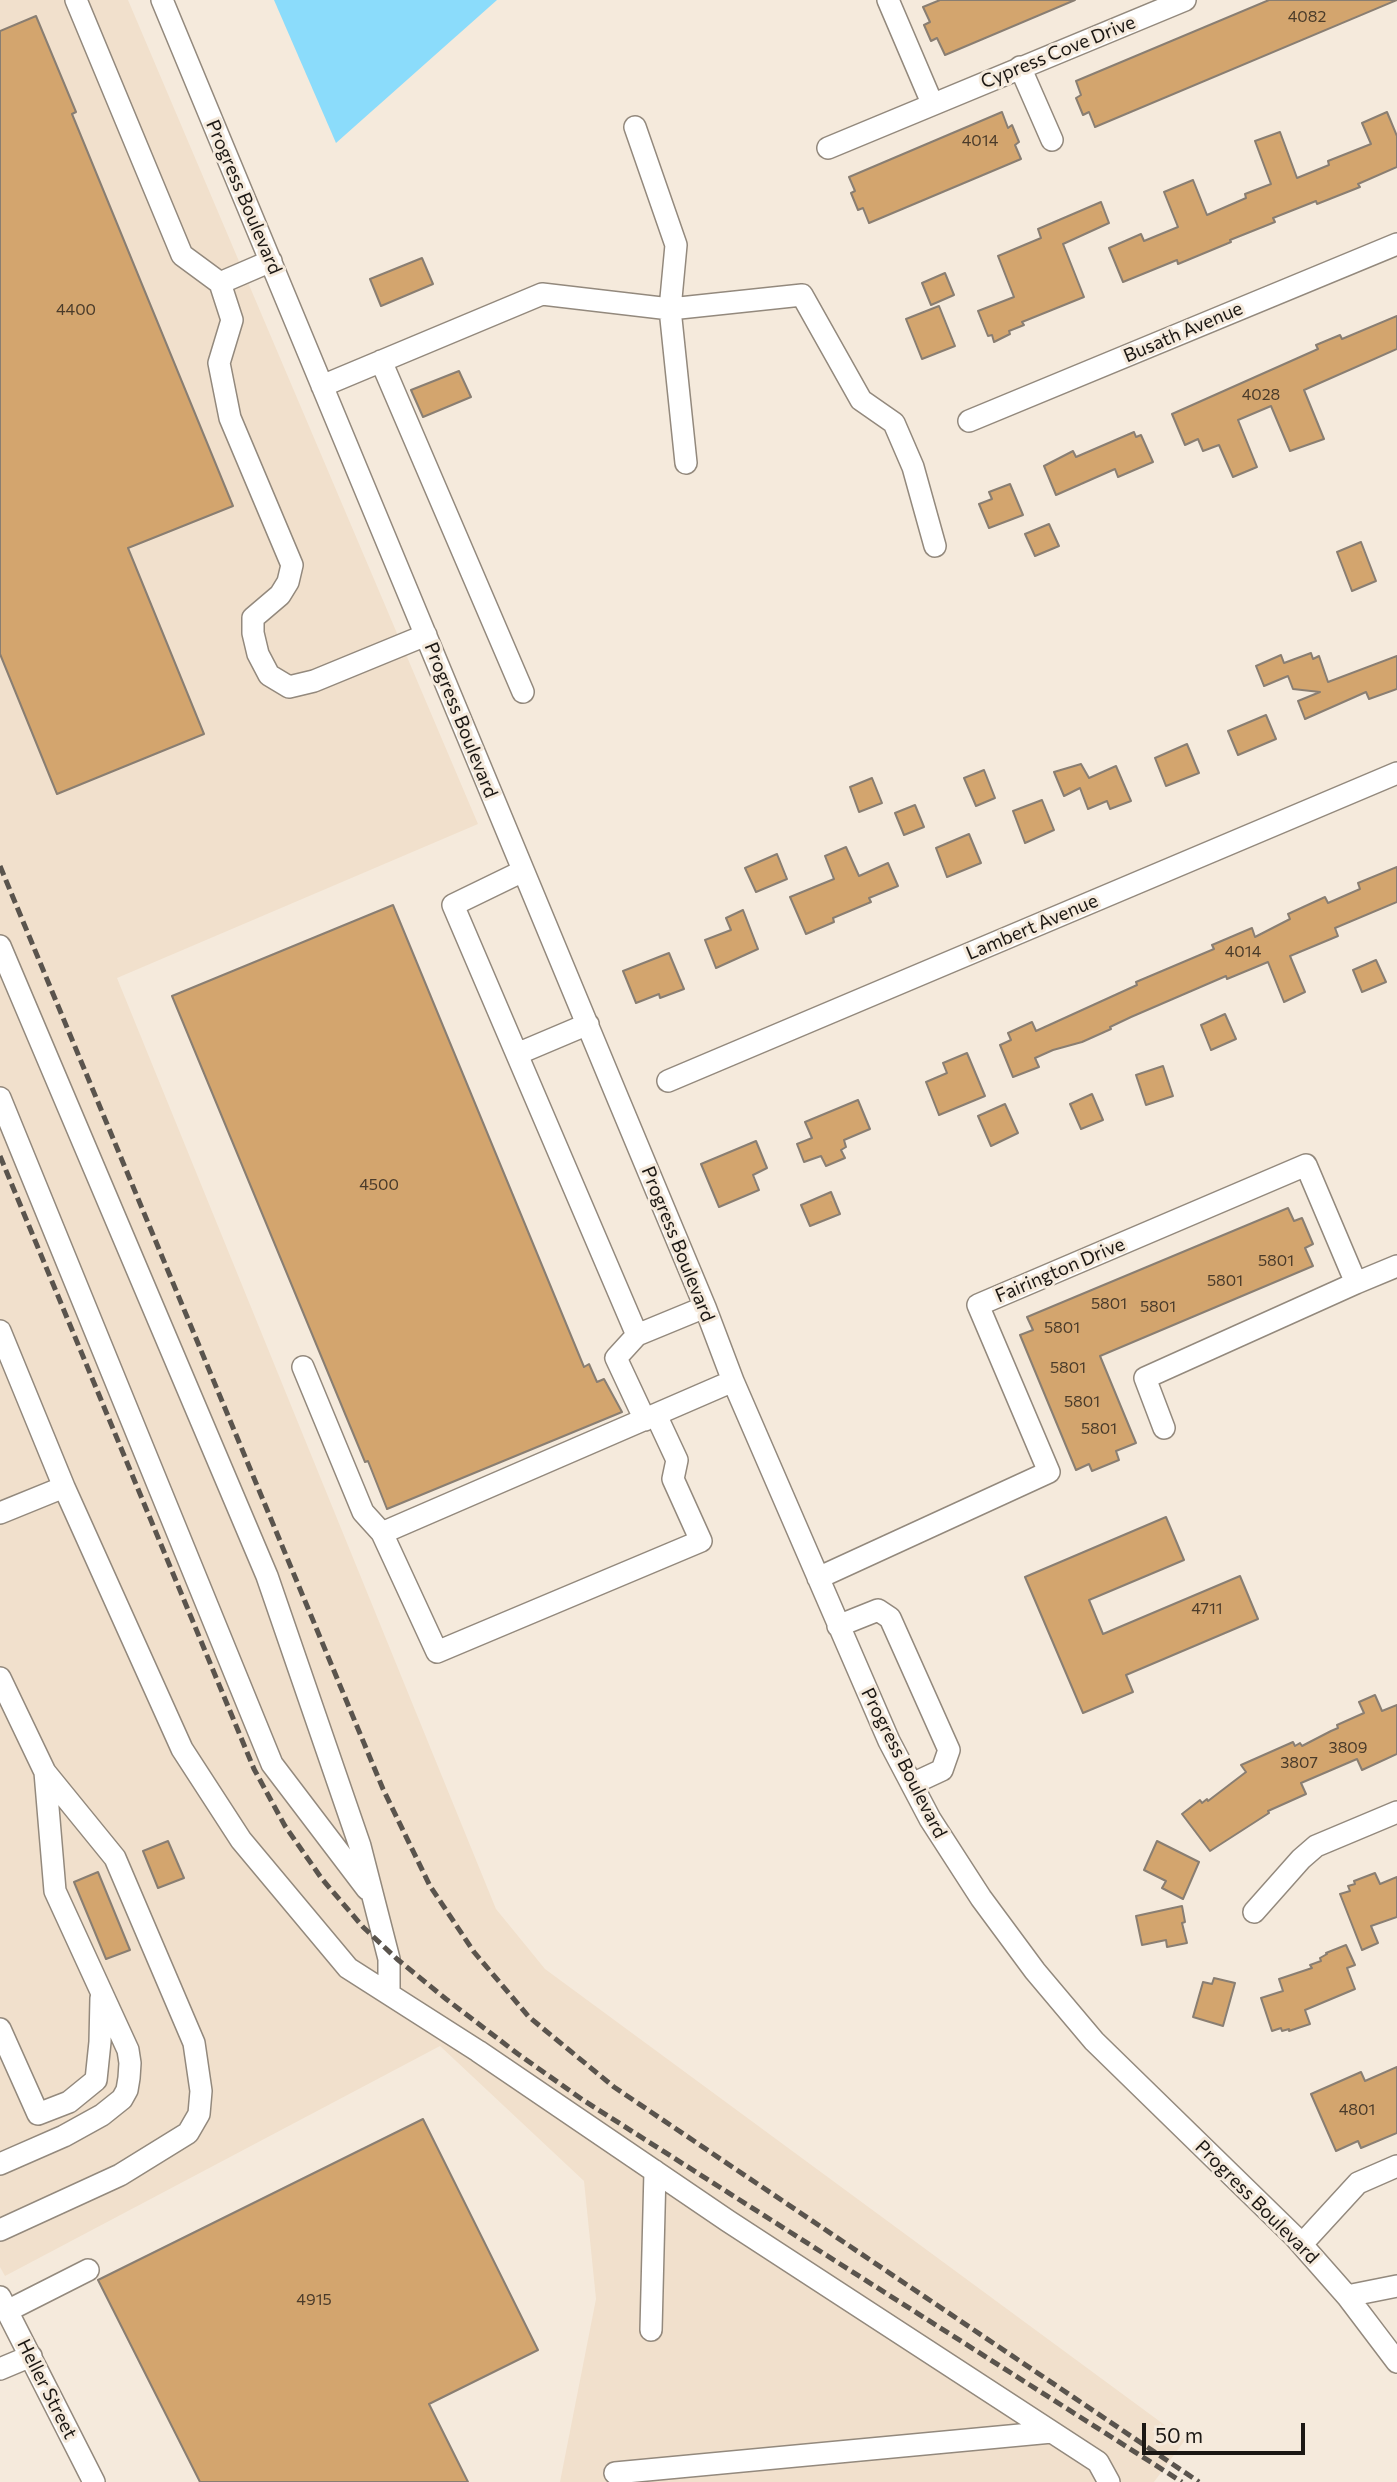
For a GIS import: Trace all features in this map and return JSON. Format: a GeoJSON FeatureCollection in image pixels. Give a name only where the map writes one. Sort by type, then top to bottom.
{"type":"FeatureCollection","features":[{"type":"Feature","properties":{"kind":"street"},"geometry":{"type":"LineString","coordinates":[[76,0],[183,255],[220,283],[232,320],[219,363],[230,418],[292,565],[288,582],[279,595],[253,618],[253,634],[258,654],[269,675],[289,687],[314,681],[426,635]]}},
{"type":"Feature","properties":{"kind":"street","name":"Progress Boulevard"},"geometry":{"type":"LineString","coordinates":[[162,0],[705,1307],[733,1381],[889,1741],[930,1819],[981,1898],[1044,1981],[1094,2041],[1302,2245],[1347,2296],[1397,2362]]}},
{"type":"Feature","properties":{"kind":"street"},"geometry":{"type":"LineString","coordinates":[[888,0],[932,103]]}},
{"type":"Feature","properties":{"kind":"street","name":"Cypress Cove Drive"},"geometry":{"type":"LineString","coordinates":[[828,148],[1185,0]]}},
{"type":"Feature","properties":{"kind":"street"},"geometry":{"type":"LineString","coordinates":[[1020,67],[1052,140]]}},
{"type":"Feature","properties":{"kind":"street"},"geometry":{"type":"LineString","coordinates":[[635,127],[676,245],[670,309],[686,463]]}},
{"type":"Feature","properties":{"kind":"street","name":"Busath Avenue"},"geometry":{"type":"LineString","coordinates":[[969,421],[1397,244]]}},
{"type":"Feature","properties":{"kind":"street"},"geometry":{"type":"LineString","coordinates":[[220,283],[271,261]]}},
{"type":"Feature","properties":{"kind":"street"},"geometry":{"type":"LineString","coordinates":[[322,386],[542,294],[670,309],[802,295],[861,400],[894,423],[913,467],[935,546]]}},
{"type":"Feature","properties":{"kind":"street"},"geometry":{"type":"LineString","coordinates":[[381,361],[523,692]]}},
{"type":"Feature","properties":{"kind":"street","name":"Lambert Avenue"},"geometry":{"type":"LineString","coordinates":[[668,1081],[1397,773]]}},
{"type":"Feature","properties":{"kind":"street"},"geometry":{"type":"LineString","coordinates":[[523,871],[453,905],[637,1335]]}},
{"type":"Feature","properties":{"kind":"street"},"geometry":{"type":"LineString","coordinates":[[0,946],[267,1576],[360,1846],[389,1959],[389,1994]]}},
{"type":"Feature","properties":{"kind":"street"},"geometry":{"type":"LineString","coordinates":[[517,1054],[587,1024]]}},
{"type":"Feature","properties":{"kind":"street"},"geometry":{"type":"LineString","coordinates":[[0,1098],[272,1764],[373,1897]]}},
{"type":"Feature","properties":{"kind":"street","name":"Fairington Drive"},"geometry":{"type":"LineString","coordinates":[[818,1578],[1049,1472],[978,1305],[1306,1165],[1356,1283]]}},
{"type":"Feature","properties":{"kind":"street"},"geometry":{"type":"LineString","coordinates":[[1164,1429],[1145,1378],[1397,1266]]}},
{"type":"Feature","properties":{"kind":"street"},"geometry":{"type":"LineString","coordinates":[[303,1367],[363,1512],[382,1533],[437,1653],[701,1541],[673,1479],[677,1460],[617,1358],[637,1335],[705,1307]]}},
{"type":"Feature","properties":{"kind":"street"},"geometry":{"type":"LineString","coordinates":[[0,1331],[64,1487],[182,1749],[241,1840],[348,1968],[478,2051],[655,2171],[1098,2462],[1109,2482]]}},
{"type":"Feature","properties":{"kind":"street"},"geometry":{"type":"LineString","coordinates":[[382,1533],[733,1381]]}},
{"type":"Feature","properties":{"kind":"street"},"geometry":{"type":"LineString","coordinates":[[0,1513],[64,1487]]}},
{"type":"Feature","properties":{"kind":"street"},"geometry":{"type":"LineString","coordinates":[[838,1626],[878,1610],[890,1618],[949,1750],[942,1770],[912,1784]]}},
{"type":"Feature","properties":{"kind":"street"},"geometry":{"type":"LineString","coordinates":[[0,1678],[45,1772],[115,1858],[194,2043],[201,2091],[199,2114],[188,2133],[120,2175],[0,2230]]}},
{"type":"Feature","properties":{"kind":"street"},"geometry":{"type":"LineString","coordinates":[[0,2164],[88,2124],[113,2107],[127,2090],[130,2063],[128,2050],[55,1891],[45,1772]]}},
{"type":"Feature","properties":{"kind":"street"},"geometry":{"type":"LineString","coordinates":[[1254,1912],[1301,1858],[1316,1846],[1397,1812]]}},
{"type":"Feature","properties":{"kind":"street"},"geometry":{"type":"LineString","coordinates":[[0,2029],[38,2114],[69,2102],[96,2080],[101,1991]]}},
{"type":"Feature","properties":{"kind":"street"},"geometry":{"type":"LineString","coordinates":[[1302,2245],[1358,2183],[1397,2166]]}},
{"type":"Feature","properties":{"kind":"street"},"geometry":{"type":"LineString","coordinates":[[651,2330],[655,2171]]}},
{"type":"Feature","properties":{"kind":"street"},"geometry":{"type":"LineString","coordinates":[[4,2304],[88,2270]]}},
{"type":"Feature","properties":{"kind":"street"},"geometry":{"type":"LineString","coordinates":[[1347,2296],[1397,2286]]}},
{"type":"Feature","properties":{"kind":"street","name":"Heller Street"},"geometry":{"type":"LineString","coordinates":[[4,2304],[94,2482]]}},
{"type":"Feature","properties":{"kind":"street"},"geometry":{"type":"LineString","coordinates":[[0,2369],[31,2357]]}},
{"type":"Feature","properties":{"kind":"street"},"geometry":{"type":"LineString","coordinates":[[615,2473],[1052,2432]]}},
{"type":"Feature","properties":{"kind":"shaded area"},"geometry":{"type":"Polygon","coordinates":[[[0,0],[128,0],[478,824],[117,978],[496,1909],[545,1969],[1185,2440],[1154,2482],[560,2482],[596,2299],[584,2181],[440,2046],[5,2276],[0,2267],[0,0]]]}},
{"type":"Feature","properties":{"kind":"water"},"geometry":{"type":"Polygon","coordinates":[[[274,0],[497,0],[336,143],[274,0]]]}},
{"type":"Feature","properties":{"kind":"building"},"geometry":{"type":"Polygon","coordinates":[[[940,0],[1075,0],[945,55],[937,38],[931,41],[924,25],[930,22],[923,7],[940,0]]]}},
{"type":"Feature","properties":{"kind":"building"},"geometry":{"type":"Polygon","coordinates":[[[1269,0],[1397,0],[1095,127],[1089,112],[1083,115],[1076,98],[1081,95],[1076,81],[1269,0]]]}},
{"type":"Feature","properties":{"kind":"building"},"geometry":{"type":"Polygon","coordinates":[[[36,16],[76,112],[72,114],[233,506],[128,548],[204,734],[57,794],[0,654],[0,31],[36,16]]]}},
{"type":"Feature","properties":{"kind":"building"},"geometry":{"type":"Polygon","coordinates":[[[1002,112],[1008,128],[1012,125],[1019,142],[1015,145],[1021,159],[869,223],[863,208],[858,210],[851,193],[855,191],[849,177],[1002,112]]]}},
{"type":"Feature","properties":{"kind":"building"},"geometry":{"type":"Polygon","coordinates":[[[1387,112],[1397,136],[1397,167],[1358,184],[1360,187],[1273,218],[1275,222],[1230,240],[1231,242],[1178,264],[1177,260],[1123,282],[1109,248],[1141,234],[1144,241],[1178,227],[1164,192],[1193,180],[1207,215],[1246,198],[1245,194],[1271,184],[1255,141],[1280,132],[1297,178],[1329,165],[1328,161],[1371,144],[1362,123],[1387,112]]]}},
{"type":"Feature","properties":{"kind":"building"},"geometry":{"type":"Polygon","coordinates":[[[1101,202],[1109,223],[1063,244],[1084,297],[1022,322],[1024,325],[1009,331],[1010,334],[994,342],[992,335],[988,336],[978,311],[1014,297],[998,256],[1041,238],[1038,229],[1101,202]]]}},
{"type":"Feature","properties":{"kind":"building"},"geometry":{"type":"Polygon","coordinates":[[[422,258],[433,284],[381,306],[370,279],[422,258]]]}},
{"type":"Feature","properties":{"kind":"building"},"geometry":{"type":"Polygon","coordinates":[[[945,273],[954,295],[931,305],[922,283],[945,273]]]}},
{"type":"Feature","properties":{"kind":"building"},"geometry":{"type":"Polygon","coordinates":[[[939,306],[955,346],[922,359],[906,319],[939,306]]]}},
{"type":"Feature","properties":{"kind":"building"},"geometry":{"type":"Polygon","coordinates":[[[1397,316],[1397,349],[1304,390],[1324,439],[1290,451],[1271,406],[1238,420],[1257,467],[1233,477],[1219,445],[1203,451],[1198,439],[1185,445],[1172,414],[1318,349],[1316,345],[1340,335],[1342,339],[1397,316]]]}},
{"type":"Feature","properties":{"kind":"building"},"geometry":{"type":"Polygon","coordinates":[[[459,371],[471,397],[423,417],[411,390],[459,371]]]}},
{"type":"Feature","properties":{"kind":"building"},"geometry":{"type":"Polygon","coordinates":[[[1134,432],[1136,437],[1141,435],[1153,462],[1118,477],[1115,469],[1056,495],[1044,466],[1073,451],[1076,457],[1134,432]]]}},
{"type":"Feature","properties":{"kind":"building"},"geometry":{"type":"Polygon","coordinates":[[[1010,484],[1023,515],[989,528],[979,504],[992,499],[989,492],[1010,484]]]}},
{"type":"Feature","properties":{"kind":"building"},"geometry":{"type":"Polygon","coordinates":[[[1049,524],[1059,546],[1035,556],[1025,534],[1049,524]]]}},
{"type":"Feature","properties":{"kind":"building"},"geometry":{"type":"Polygon","coordinates":[[[1361,542],[1376,581],[1352,591],[1337,552],[1361,542]]]}},
{"type":"Feature","properties":{"kind":"building"},"geometry":{"type":"Polygon","coordinates":[[[1311,653],[1313,659],[1319,656],[1328,682],[1397,656],[1397,689],[1369,699],[1366,692],[1305,719],[1298,701],[1320,692],[1293,689],[1288,676],[1264,686],[1256,666],[1281,655],[1284,663],[1311,653]]]}},
{"type":"Feature","properties":{"kind":"building"},"geometry":{"type":"Polygon","coordinates":[[[1266,715],[1276,739],[1238,755],[1228,731],[1266,715]]]}},
{"type":"Feature","properties":{"kind":"building"},"geometry":{"type":"Polygon","coordinates":[[[1187,744],[1199,773],[1166,786],[1155,758],[1187,744]]]}},
{"type":"Feature","properties":{"kind":"building"},"geometry":{"type":"Polygon","coordinates":[[[1081,764],[1089,778],[1116,766],[1131,801],[1110,809],[1107,801],[1088,809],[1080,788],[1064,796],[1054,772],[1081,764]]]}},
{"type":"Feature","properties":{"kind":"building"},"geometry":{"type":"Polygon","coordinates":[[[984,770],[995,798],[976,806],[964,778],[984,770]]]}},
{"type":"Feature","properties":{"kind":"building"},"geometry":{"type":"Polygon","coordinates":[[[872,778],[882,803],[859,812],[850,787],[872,778]]]}},
{"type":"Feature","properties":{"kind":"building"},"geometry":{"type":"Polygon","coordinates":[[[1042,800],[1054,830],[1025,843],[1013,811],[1042,800]]]}},
{"type":"Feature","properties":{"kind":"building"},"geometry":{"type":"Polygon","coordinates":[[[915,805],[924,827],[904,835],[895,813],[915,805]]]}},
{"type":"Feature","properties":{"kind":"building"},"geometry":{"type":"Polygon","coordinates":[[[969,834],[981,863],[947,877],[936,848],[969,834]]]}},
{"type":"Feature","properties":{"kind":"building"},"geometry":{"type":"Polygon","coordinates":[[[846,847],[859,876],[888,863],[898,886],[869,898],[871,902],[833,918],[834,922],[806,934],[790,897],[834,879],[825,856],[846,847]]]}},
{"type":"Feature","properties":{"kind":"building"},"geometry":{"type":"Polygon","coordinates":[[[777,854],[787,879],[756,892],[745,868],[777,854]]]}},
{"type":"Feature","properties":{"kind":"building"},"geometry":{"type":"Polygon","coordinates":[[[1397,867],[1397,902],[1335,928],[1338,936],[1290,956],[1305,992],[1284,1002],[1268,962],[1227,979],[1226,976],[1131,1017],[1082,1042],[1035,1058],[1039,1067],[1013,1077],[1000,1045],[1011,1040],[1008,1033],[1032,1022],[1036,1031],[1137,985],[1136,982],[1214,949],[1212,945],[1252,928],[1255,937],[1290,919],[1288,914],[1325,897],[1328,903],[1360,889],[1358,883],[1397,867]]]}},
{"type":"Feature","properties":{"kind":"building"},"geometry":{"type":"Polygon","coordinates":[[[393,905],[584,1367],[589,1364],[597,1382],[604,1379],[622,1412],[387,1509],[368,1461],[365,1462],[172,996],[393,905]]]}},
{"type":"Feature","properties":{"kind":"building"},"geometry":{"type":"Polygon","coordinates":[[[743,910],[758,949],[716,968],[705,940],[731,930],[726,918],[743,910]]]}},
{"type":"Feature","properties":{"kind":"building"},"geometry":{"type":"Polygon","coordinates":[[[669,953],[684,989],[660,998],[659,994],[636,1003],[623,971],[669,953]]]}},
{"type":"Feature","properties":{"kind":"building"},"geometry":{"type":"Polygon","coordinates":[[[1376,960],[1386,982],[1362,992],[1353,970],[1376,960]]]}},
{"type":"Feature","properties":{"kind":"building"},"geometry":{"type":"Polygon","coordinates":[[[1225,1014],[1236,1039],[1211,1050],[1201,1025],[1225,1014]]]}},
{"type":"Feature","properties":{"kind":"building"},"geometry":{"type":"Polygon","coordinates":[[[967,1053],[985,1096],[939,1115],[926,1082],[947,1073],[943,1063],[967,1053]]]}},
{"type":"Feature","properties":{"kind":"building"},"geometry":{"type":"Polygon","coordinates":[[[1163,1066],[1173,1096],[1146,1105],[1136,1075],[1163,1066]]]}},
{"type":"Feature","properties":{"kind":"building"},"geometry":{"type":"Polygon","coordinates":[[[1092,1094],[1103,1120],[1081,1129],[1070,1104],[1092,1094]]]}},
{"type":"Feature","properties":{"kind":"building"},"geometry":{"type":"Polygon","coordinates":[[[858,1100],[870,1129],[844,1140],[846,1147],[841,1150],[845,1158],[826,1166],[821,1156],[804,1162],[797,1144],[812,1138],[805,1122],[858,1100]]]}},
{"type":"Feature","properties":{"kind":"building"},"geometry":{"type":"Polygon","coordinates":[[[1005,1104],[1018,1133],[991,1146],[978,1116],[1005,1104]]]}},
{"type":"Feature","properties":{"kind":"building"},"geometry":{"type":"Polygon","coordinates":[[[756,1141],[767,1168],[753,1175],[759,1190],[719,1207],[701,1164],[756,1141]]]}},
{"type":"Feature","properties":{"kind":"building"},"geometry":{"type":"Polygon","coordinates":[[[831,1192],[840,1214],[810,1226],[801,1205],[831,1192]]]}},
{"type":"Feature","properties":{"kind":"building"},"geometry":{"type":"Polygon","coordinates":[[[1288,1208],[1294,1221],[1302,1218],[1313,1244],[1305,1248],[1313,1266],[1100,1356],[1136,1443],[1116,1451],[1119,1460],[1092,1471],[1089,1464],[1076,1470],[1020,1335],[1033,1330],[1027,1317],[1288,1208]]]}},
{"type":"Feature","properties":{"kind":"building"},"geometry":{"type":"Polygon","coordinates":[[[1166,1517],[1184,1560],[1089,1600],[1103,1634],[1240,1576],[1258,1619],[1126,1675],[1133,1692],[1083,1713],[1025,1577],[1166,1517]]]}},
{"type":"Feature","properties":{"kind":"building"},"geometry":{"type":"Polygon","coordinates":[[[1375,1695],[1382,1711],[1397,1705],[1397,1754],[1362,1770],[1357,1759],[1301,1783],[1306,1794],[1268,1811],[1269,1813],[1210,1851],[1182,1814],[1200,1800],[1202,1803],[1207,1799],[1208,1801],[1246,1772],[1241,1765],[1293,1742],[1295,1746],[1300,1743],[1302,1746],[1338,1728],[1337,1725],[1364,1713],[1359,1702],[1375,1695]]]}},
{"type":"Feature","properties":{"kind":"building"},"geometry":{"type":"Polygon","coordinates":[[[168,1841],[184,1878],[158,1888],[143,1851],[168,1841]]]}},
{"type":"Feature","properties":{"kind":"building"},"geometry":{"type":"Polygon","coordinates":[[[1157,1841],[1199,1862],[1183,1899],[1162,1888],[1166,1881],[1144,1870],[1157,1841]]]}},
{"type":"Feature","properties":{"kind":"building"},"geometry":{"type":"Polygon","coordinates":[[[98,1872],[130,1950],[106,1959],[74,1882],[98,1872]]]}},
{"type":"Feature","properties":{"kind":"building"},"geometry":{"type":"Polygon","coordinates":[[[1375,1873],[1380,1884],[1397,1877],[1397,1917],[1371,1926],[1378,1943],[1362,1950],[1340,1894],[1350,1891],[1348,1886],[1355,1884],[1354,1881],[1375,1873]]]}},
{"type":"Feature","properties":{"kind":"building"},"geometry":{"type":"Polygon","coordinates":[[[1182,1906],[1185,1922],[1182,1923],[1187,1943],[1167,1947],[1166,1940],[1142,1945],[1136,1916],[1182,1906]]]}},
{"type":"Feature","properties":{"kind":"building"},"geometry":{"type":"Polygon","coordinates":[[[1346,1945],[1355,1965],[1347,1968],[1355,1989],[1305,2010],[1310,2024],[1289,2031],[1282,2031],[1281,2028],[1272,2031],[1261,1998],[1283,1991],[1279,1979],[1312,1968],[1310,1965],[1321,1961],[1320,1958],[1326,1953],[1346,1945]]]}},
{"type":"Feature","properties":{"kind":"building"},"geometry":{"type":"Polygon","coordinates":[[[1214,1978],[1235,1983],[1223,2026],[1193,2017],[1203,1982],[1212,1984],[1214,1978]]]}},
{"type":"Feature","properties":{"kind":"building"},"geometry":{"type":"Polygon","coordinates":[[[1397,2067],[1397,2133],[1361,2148],[1358,2141],[1336,2151],[1311,2094],[1361,2072],[1365,2081],[1397,2067]]]}},
{"type":"Feature","properties":{"kind":"building"},"geometry":{"type":"Polygon","coordinates":[[[423,2119],[538,2350],[429,2404],[468,2482],[200,2482],[98,2280],[423,2119]]]}},
{"type":"Feature","properties":{"kind":"railway"},"geometry":{"type":"LineString","coordinates":[[0,866],[383,1789],[430,1886],[474,1952],[529,2017],[614,2087],[1199,2482]]}},
{"type":"Feature","properties":{"kind":"railway"},"geometry":{"type":"LineString","coordinates":[[0,1156],[254,1769],[285,1826],[322,1879],[363,1927],[446,1999],[583,2100],[1182,2482]]}}]}
